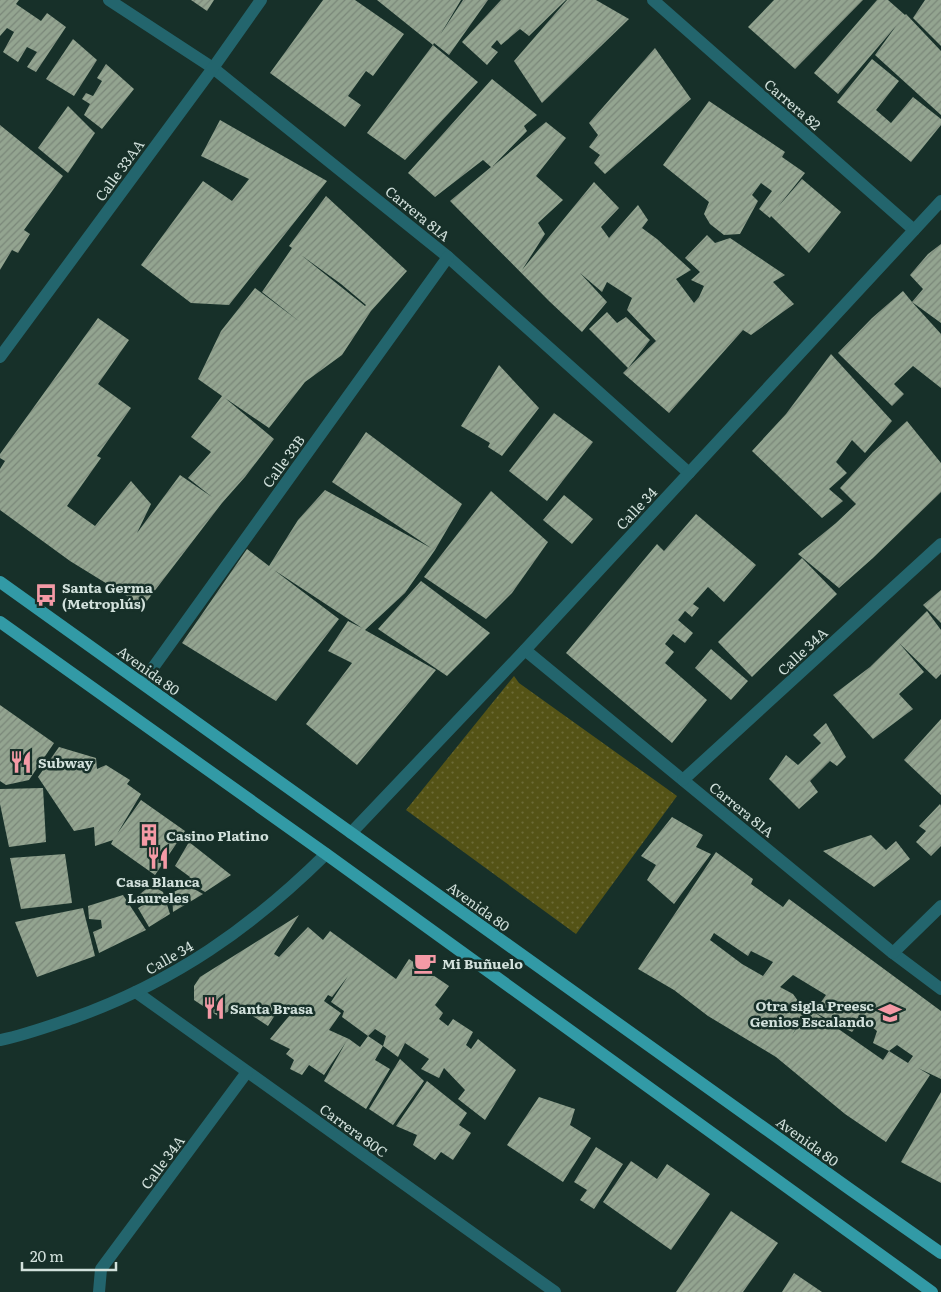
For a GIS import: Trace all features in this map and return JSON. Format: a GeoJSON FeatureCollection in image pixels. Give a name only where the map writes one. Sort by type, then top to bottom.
{"type":"FeatureCollection","features":[{"type":"Feature","properties":{"kind":"main road","name":"Avenida 80"},"geometry":{"type":"LineString","coordinates":[[0,582],[941,1253]]}},
{"type":"Feature","properties":{"kind":"main road"},"geometry":{"type":"LineString","coordinates":[[0,622],[326,854],[932,1292]]}},
{"type":"Feature","properties":{"kind":"street","name":"Carrera 81A"},"geometry":{"type":"LineString","coordinates":[[109,0],[213,68],[448,257],[689,473]]}},
{"type":"Feature","properties":{"kind":"street","name":"Calle 33AA"},"geometry":{"type":"LineString","coordinates":[[0,357],[261,0]]}},
{"type":"Feature","properties":{"kind":"street","name":"Carrera 82"},"geometry":{"type":"LineString","coordinates":[[653,0],[914,230]]}},
{"type":"Feature","properties":{"kind":"street","name":"Calle 34"},"geometry":{"type":"LineString","coordinates":[[351,833],[525,650],[941,201]]}},
{"type":"Feature","properties":{"kind":"street","name":"Calle 33B"},"geometry":{"type":"LineString","coordinates":[[142,683],[448,257]]}},
{"type":"Feature","properties":{"kind":"street","name":"Calle 34A"},"geometry":{"type":"LineString","coordinates":[[683,780],[941,544]]}},
{"type":"Feature","properties":{"kind":"street","name":"Carrera 81A"},"geometry":{"type":"LineString","coordinates":[[525,650],[893,953],[941,989]]}},
{"type":"Feature","properties":{"kind":"street","name":"Calle 34"},"geometry":{"type":"LineString","coordinates":[[0,1040],[94,1011],[136,992],[195,960],[251,922],[302,878],[326,854]]}},
{"type":"Feature","properties":{"kind":"street"},"geometry":{"type":"LineString","coordinates":[[893,953],[941,906]]}},
{"type":"Feature","properties":{"kind":"street","name":"Carrera 80C"},"geometry":{"type":"LineString","coordinates":[[136,992],[555,1292]]}},
{"type":"Feature","properties":{"kind":"street","name":"Calle 34A"},"geometry":{"type":"LineString","coordinates":[[99,1292],[101,1269],[247,1072]]}},
{"type":"Feature","properties":{"kind":"shaded area"},"geometry":{"type":"Polygon","coordinates":[[[514,676],[519,683],[677,796],[576,934],[406,810],[514,676]]]}},
{"type":"Feature","properties":{"kind":"building"},"geometry":{"type":"Polygon","coordinates":[[[0,0],[19,0],[16,4],[41,21],[47,13],[66,27],[36,72],[27,67],[37,52],[27,47],[18,62],[3,52],[14,32],[7,28],[0,36],[0,0]]]}},
{"type":"Feature","properties":{"kind":"building"},"geometry":{"type":"Polygon","coordinates":[[[191,0],[214,0],[207,11],[191,0]]]}},
{"type":"Feature","properties":{"kind":"building"},"geometry":{"type":"Polygon","coordinates":[[[323,0],[355,0],[404,34],[373,76],[366,71],[348,96],[361,105],[345,127],[270,73],[323,0]]]}},
{"type":"Feature","properties":{"kind":"building"},"geometry":{"type":"Polygon","coordinates":[[[377,0],[461,0],[440,35],[463,0],[488,0],[449,55],[434,43],[433,45],[377,0]]]}},
{"type":"Feature","properties":{"kind":"building"},"geometry":{"type":"Polygon","coordinates":[[[501,0],[566,0],[529,36],[520,29],[501,45],[497,40],[491,47],[498,52],[487,65],[462,42],[501,0]]]}},
{"type":"Feature","properties":{"kind":"building"},"geometry":{"type":"Polygon","coordinates":[[[567,0],[596,0],[629,19],[542,103],[514,61],[567,0]]]}},
{"type":"Feature","properties":{"kind":"building"},"geometry":{"type":"Polygon","coordinates":[[[774,0],[863,0],[795,69],[748,27],[774,0]]]}},
{"type":"Feature","properties":{"kind":"building"},"geometry":{"type":"Polygon","coordinates":[[[877,0],[888,0],[906,14],[941,51],[941,115],[875,55],[896,26],[838,94],[814,73],[877,0]]]}},
{"type":"Feature","properties":{"kind":"building"},"geometry":{"type":"Polygon","coordinates":[[[925,0],[941,0],[941,46],[913,18],[925,0]]]}},
{"type":"Feature","properties":{"kind":"building"},"geometry":{"type":"Polygon","coordinates":[[[73,39],[97,60],[74,96],[46,79],[73,39]]]}},
{"type":"Feature","properties":{"kind":"building"},"geometry":{"type":"Polygon","coordinates":[[[433,45],[478,82],[405,160],[367,133],[433,45]]]}},
{"type":"Feature","properties":{"kind":"building"},"geometry":{"type":"Polygon","coordinates":[[[655,48],[691,99],[605,174],[594,163],[600,155],[589,147],[598,135],[589,123],[655,48]]]}},
{"type":"Feature","properties":{"kind":"building"},"geometry":{"type":"Polygon","coordinates":[[[872,59],[899,81],[876,110],[891,123],[913,97],[941,119],[941,125],[911,162],[837,102],[872,59]]]}},
{"type":"Feature","properties":{"kind":"building"},"geometry":{"type":"Polygon","coordinates":[[[106,64],[134,89],[102,129],[84,115],[90,104],[82,99],[86,93],[93,96],[102,81],[97,78],[106,64]]]}},
{"type":"Feature","properties":{"kind":"building"},"geometry":{"type":"Polygon","coordinates":[[[492,79],[537,115],[524,126],[527,131],[493,166],[546,122],[566,138],[536,176],[563,200],[538,223],[545,234],[522,270],[594,182],[619,208],[601,227],[609,238],[638,205],[648,220],[642,228],[691,270],[676,279],[694,303],[704,286],[691,280],[700,272],[685,258],[707,235],[715,243],[730,238],[785,275],[773,282],[794,304],[751,335],[743,330],[669,413],[623,373],[656,341],[627,310],[632,298],[607,282],[602,292],[580,273],[607,302],[582,332],[450,201],[491,167],[483,160],[435,197],[408,173],[492,79]]]}},
{"type":"Feature","properties":{"kind":"building"},"geometry":{"type":"Polygon","coordinates":[[[709,101],[785,152],[782,157],[805,173],[777,208],[802,179],[841,212],[809,253],[771,216],[770,218],[759,209],[772,191],[761,183],[752,195],[758,201],[740,234],[724,235],[710,224],[704,214],[709,202],[663,165],[709,101]]]}},
{"type":"Feature","properties":{"kind":"building"},"geometry":{"type":"Polygon","coordinates":[[[68,106],[95,133],[68,173],[38,148],[68,106]]]}},
{"type":"Feature","properties":{"kind":"building"},"geometry":{"type":"Polygon","coordinates":[[[220,120],[327,181],[229,305],[191,303],[141,265],[203,181],[232,201],[249,179],[201,156],[220,120]]]}},
{"type":"Feature","properties":{"kind":"building"},"geometry":{"type":"Polygon","coordinates":[[[0,125],[63,176],[24,230],[30,234],[18,253],[12,250],[0,270],[0,125]]]}},
{"type":"Feature","properties":{"kind":"building"},"geometry":{"type":"Polygon","coordinates":[[[326,196],[407,271],[371,311],[342,355],[305,382],[269,428],[225,398],[274,439],[143,606],[70,561],[0,510],[0,469],[5,461],[0,458],[0,454],[98,318],[129,340],[98,384],[131,408],[97,456],[101,458],[67,506],[95,526],[131,481],[151,504],[137,533],[180,475],[212,497],[188,478],[211,452],[191,437],[222,396],[198,379],[221,331],[255,288],[300,322],[262,292],[292,248],[289,246],[326,196]],[[301,255],[366,305],[341,284],[301,255]]]}},
{"type":"Feature","properties":{"kind":"building"},"geometry":{"type":"Polygon","coordinates":[[[941,244],[941,323],[912,302],[923,289],[910,275],[928,254],[941,244]]]}},
{"type":"Feature","properties":{"kind":"building"},"geometry":{"type":"Polygon","coordinates":[[[903,291],[941,334],[941,388],[913,366],[894,384],[904,394],[892,406],[838,353],[872,318],[903,291]]]}},
{"type":"Feature","properties":{"kind":"building"},"geometry":{"type":"Polygon","coordinates":[[[607,312],[617,323],[626,317],[650,340],[628,368],[589,329],[607,312]]]}},
{"type":"Feature","properties":{"kind":"building"},"geometry":{"type":"Polygon","coordinates":[[[831,354],[892,421],[865,453],[852,440],[836,462],[847,473],[829,489],[843,501],[822,518],[752,451],[786,414],[831,354]]]}},
{"type":"Feature","properties":{"kind":"building"},"geometry":{"type":"Polygon","coordinates":[[[499,365],[539,408],[502,456],[488,447],[490,443],[461,426],[499,365]]]}},
{"type":"Feature","properties":{"kind":"building"},"geometry":{"type":"Polygon","coordinates":[[[554,413],[593,442],[547,501],[509,471],[554,413]]]}},
{"type":"Feature","properties":{"kind":"building"},"geometry":{"type":"Polygon","coordinates":[[[907,421],[941,463],[941,492],[839,588],[798,554],[856,504],[840,488],[873,452],[907,421]]]}},
{"type":"Feature","properties":{"kind":"building"},"geometry":{"type":"Polygon","coordinates":[[[366,432],[462,504],[435,550],[405,593],[365,630],[436,670],[357,765],[306,724],[352,663],[328,651],[348,621],[362,628],[274,570],[339,619],[276,701],[182,643],[247,549],[269,566],[298,520],[325,490],[431,548],[332,482],[366,432]]]}},
{"type":"Feature","properties":{"kind":"building"},"geometry":{"type":"Polygon","coordinates":[[[491,491],[548,542],[512,593],[486,619],[424,577],[491,491]]]}},
{"type":"Feature","properties":{"kind":"building"},"geometry":{"type":"Polygon","coordinates":[[[564,495],[593,519],[572,544],[543,520],[564,495]]]}},
{"type":"Feature","properties":{"kind":"building"},"geometry":{"type":"Polygon","coordinates":[[[696,514],[756,565],[724,602],[708,587],[693,604],[699,608],[692,617],[685,611],[678,620],[693,633],[685,643],[673,634],[665,644],[674,652],[665,663],[707,700],[672,743],[566,653],[657,544],[664,551],[696,514]]]}},
{"type":"Feature","properties":{"kind":"building"},"geometry":{"type":"Polygon","coordinates":[[[802,558],[837,594],[752,677],[718,642],[802,558]]]}},
{"type":"Feature","properties":{"kind":"building"},"geometry":{"type":"Polygon","coordinates":[[[421,581],[490,633],[447,676],[378,629],[421,581]]]}},
{"type":"Feature","properties":{"kind":"building"},"geometry":{"type":"Polygon","coordinates":[[[941,590],[941,623],[923,605],[941,590]]]}},
{"type":"Feature","properties":{"kind":"building"},"geometry":{"type":"Polygon","coordinates":[[[927,611],[941,630],[941,674],[936,679],[899,643],[924,672],[899,694],[913,709],[873,739],[833,695],[870,667],[927,611]]]}},
{"type":"Feature","properties":{"kind":"building"},"geometry":{"type":"Polygon","coordinates":[[[711,649],[748,681],[731,700],[695,668],[711,649]]]}},
{"type":"Feature","properties":{"kind":"building","name":"Subway"},"geometry":{"type":"Polygon","coordinates":[[[0,705],[54,743],[29,780],[6,785],[0,781],[0,705]]]}},
{"type":"Feature","properties":{"kind":"building"},"geometry":{"type":"Polygon","coordinates":[[[941,719],[941,795],[904,760],[941,719]]]}},
{"type":"Feature","properties":{"kind":"building"},"geometry":{"type":"Polygon","coordinates":[[[826,723],[846,757],[837,766],[830,761],[810,781],[818,792],[799,809],[769,779],[786,755],[798,765],[821,743],[813,735],[826,723]]]}},
{"type":"Feature","properties":{"kind":"building"},"geometry":{"type":"Polygon","coordinates":[[[59,747],[96,758],[97,769],[106,765],[130,780],[127,784],[141,794],[117,834],[141,800],[185,831],[155,875],[111,844],[113,840],[95,846],[94,827],[74,831],[38,777],[59,747]]]}},
{"type":"Feature","properties":{"kind":"building"},"geometry":{"type":"Polygon","coordinates":[[[43,788],[46,842],[9,847],[0,804],[0,789],[43,788]]]}},
{"type":"Feature","properties":{"kind":"building"},"geometry":{"type":"Polygon","coordinates":[[[940,804],[941,846],[931,856],[916,842],[926,831],[919,826],[940,804]]]}},
{"type":"Feature","properties":{"kind":"building"},"geometry":{"type":"Polygon","coordinates":[[[672,817],[703,835],[696,847],[711,854],[674,904],[647,880],[656,865],[641,856],[672,817]]]}},
{"type":"Feature","properties":{"kind":"building"},"geometry":{"type":"Polygon","coordinates":[[[871,835],[886,850],[896,841],[910,859],[874,887],[823,851],[871,835]]]}},
{"type":"Feature","properties":{"kind":"building"},"geometry":{"type":"Polygon","coordinates":[[[189,842],[231,875],[205,892],[187,881],[190,877],[175,866],[189,842]]]}},
{"type":"Feature","properties":{"kind":"building"},"geometry":{"type":"Polygon","coordinates":[[[716,852],[753,879],[751,884],[783,907],[789,899],[941,1011],[941,1079],[918,1068],[930,1075],[886,1142],[845,1114],[776,1057],[708,1016],[674,990],[638,969],[716,852]],[[714,933],[710,940],[742,964],[763,976],[773,962],[751,951],[748,956],[714,933]],[[793,975],[780,987],[793,994],[806,1012],[792,1035],[810,1009],[814,1012],[826,995],[793,975]],[[814,1012],[883,1060],[889,1051],[873,1043],[877,1031],[862,1019],[852,1032],[814,1012]],[[897,1045],[889,1051],[908,1063],[913,1056],[897,1045]]]}},
{"type":"Feature","properties":{"kind":"building"},"geometry":{"type":"Polygon","coordinates":[[[65,854],[72,903],[21,909],[10,858],[65,854]]]}},
{"type":"Feature","properties":{"kind":"building"},"geometry":{"type":"Polygon","coordinates":[[[151,885],[163,892],[170,914],[149,927],[138,908],[151,900],[140,894],[151,885]]]}},
{"type":"Feature","properties":{"kind":"building"},"geometry":{"type":"Polygon","coordinates":[[[187,885],[203,894],[173,912],[172,893],[187,885]]]}},
{"type":"Feature","properties":{"kind":"building"},"geometry":{"type":"Polygon","coordinates":[[[123,895],[146,930],[99,953],[93,932],[102,928],[101,920],[89,919],[88,906],[123,895]]]}},
{"type":"Feature","properties":{"kind":"building"},"geometry":{"type":"Polygon","coordinates":[[[83,908],[95,956],[37,977],[15,922],[83,908]]]}},
{"type":"Feature","properties":{"kind":"building"},"geometry":{"type":"Polygon","coordinates":[[[299,915],[274,954],[279,957],[308,927],[323,940],[330,931],[396,979],[409,959],[449,986],[435,1005],[443,1013],[439,1019],[448,1026],[453,1019],[473,1032],[466,1045],[471,1049],[478,1039],[516,1070],[485,1120],[458,1099],[465,1090],[444,1068],[439,1078],[421,1069],[429,1059],[405,1043],[398,1057],[383,1046],[375,1060],[390,1069],[366,1109],[324,1081],[346,1042],[324,1075],[309,1065],[302,1075],[290,1069],[294,1060],[286,1054],[290,1049],[270,1039],[289,1016],[277,1012],[268,1026],[239,1007],[218,1016],[194,1000],[194,986],[200,977],[299,915]],[[348,976],[332,997],[328,995],[324,1001],[341,1013],[329,1030],[349,1039],[360,1047],[368,1036],[342,1017],[344,1011],[331,1002],[348,976]],[[375,1029],[368,1036],[383,1046],[386,1036],[375,1029]]]}},
{"type":"Feature","properties":{"kind":"building"},"geometry":{"type":"Polygon","coordinates":[[[400,1059],[424,1081],[393,1125],[369,1109],[400,1059]]]}},
{"type":"Feature","properties":{"kind":"building"},"geometry":{"type":"Polygon","coordinates":[[[427,1081],[467,1113],[459,1125],[471,1133],[453,1160],[441,1152],[435,1160],[413,1145],[417,1135],[396,1126],[427,1081]]]}},
{"type":"Feature","properties":{"kind":"building"},"geometry":{"type":"Polygon","coordinates":[[[941,1092],[941,1183],[901,1162],[941,1092]]]}},
{"type":"Feature","properties":{"kind":"building"},"geometry":{"type":"Polygon","coordinates":[[[539,1097],[575,1109],[570,1125],[591,1138],[563,1182],[507,1145],[539,1097]]]}},
{"type":"Feature","properties":{"kind":"building"},"geometry":{"type":"Polygon","coordinates":[[[596,1147],[623,1164],[594,1209],[580,1200],[587,1190],[574,1182],[596,1147]]]}},
{"type":"Feature","properties":{"kind":"building"},"geometry":{"type":"Polygon","coordinates":[[[631,1161],[657,1179],[667,1164],[710,1194],[671,1250],[603,1202],[631,1161]]]}},
{"type":"Feature","properties":{"kind":"building"},"geometry":{"type":"Polygon","coordinates":[[[731,1211],[778,1243],[743,1292],[676,1292],[731,1211]]]}},
{"type":"Feature","properties":{"kind":"building"},"geometry":{"type":"Polygon","coordinates":[[[794,1273],[822,1292],[782,1292],[794,1273]]]}},
{"type":"Feature","properties":{"kind":"place","name":"Santa Germa (Metroplús)"},"geometry":{"type":"Point","coordinates":[46,595]}},
{"type":"Feature","properties":{"kind":"place","name":"Subway"},"geometry":{"type":"Point","coordinates":[21,762]}},
{"type":"Feature","properties":{"kind":"place","name":"Casino Platino"},"geometry":{"type":"Point","coordinates":[149,835]}},
{"type":"Feature","properties":{"kind":"place","name":"Casa Blanca Laureles"},"geometry":{"type":"Point","coordinates":[158,858]}},
{"type":"Feature","properties":{"kind":"place","name":"Mi Buñuelo"},"geometry":{"type":"Point","coordinates":[425,963]}},
{"type":"Feature","properties":{"kind":"place","name":"Santa Brasa"},"geometry":{"type":"Point","coordinates":[214,1008]}},
{"type":"Feature","properties":{"kind":"place","name":"Otra sigla Preesc Genios Escalando"},"geometry":{"type":"Point","coordinates":[890,1013]}}]}
